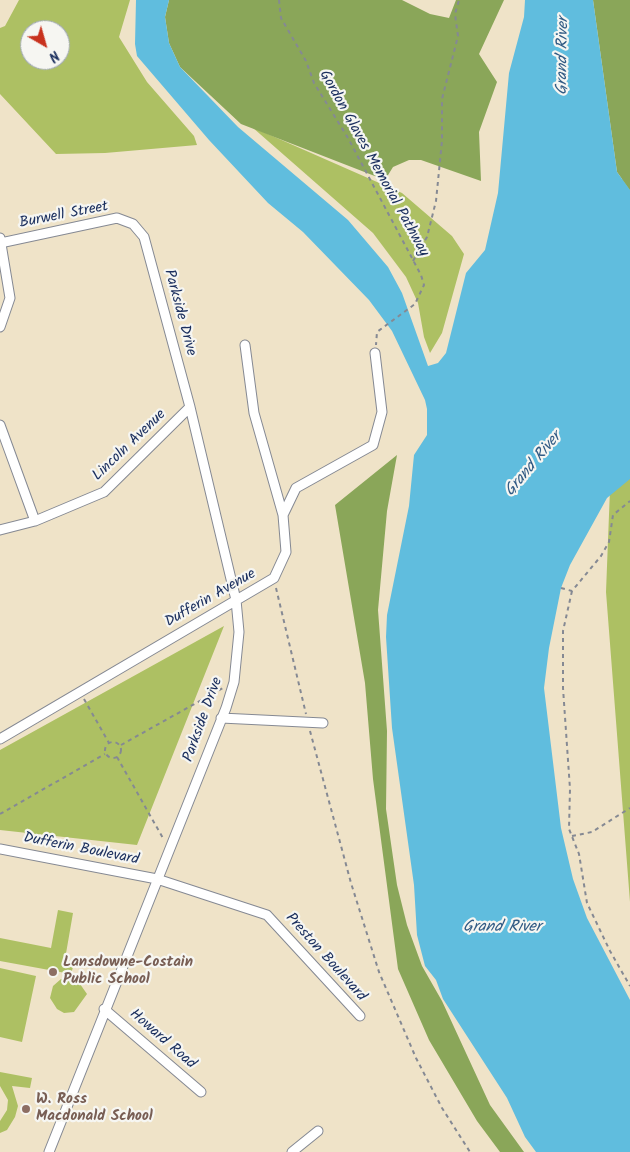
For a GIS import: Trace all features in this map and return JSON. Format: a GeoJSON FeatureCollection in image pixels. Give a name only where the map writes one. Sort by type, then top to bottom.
{"type":"FeatureCollection","features":[{"type":"Feature","properties":{"kind":"street","name":"Burwell Street"},"geometry":{"type":"LineString","coordinates":[[1,241],[117,218],[133,224]]}},
{"type":"Feature","properties":{"kind":"street","name":"Parkside Drive"},"geometry":{"type":"LineString","coordinates":[[49,1152],[104,1009],[222,718],[234,682],[239,632],[236,600],[190,407],[144,237],[133,224]]}},
{"type":"Feature","properties":{"kind":"street"},"geometry":{"type":"LineString","coordinates":[[0,327],[10,298],[1,241]]}},
{"type":"Feature","properties":{"kind":"street"},"geometry":{"type":"LineString","coordinates":[[245,345],[254,413],[284,515]]}},
{"type":"Feature","properties":{"kind":"street","name":"Dufferin Avenue"},"geometry":{"type":"LineString","coordinates":[[0,739],[274,578],[286,552],[284,515],[296,488],[373,445],[382,412],[376,353]]}},
{"type":"Feature","properties":{"kind":"street","name":"Lincoln Avenue"},"geometry":{"type":"LineString","coordinates":[[0,530],[35,521],[104,492],[190,407]]}},
{"type":"Feature","properties":{"kind":"street"},"geometry":{"type":"LineString","coordinates":[[0,425],[35,521]]}},
{"type":"Feature","properties":{"kind":"street"},"geometry":{"type":"LineString","coordinates":[[222,718],[323,723]]}},
{"type":"Feature","properties":{"kind":"street","name":"Dufferin Boulevard"},"geometry":{"type":"LineString","coordinates":[[0,849],[157,879]]}},
{"type":"Feature","properties":{"kind":"street","name":"Preston Boulevard"},"geometry":{"type":"LineString","coordinates":[[157,879],[267,915],[360,1016]]}},
{"type":"Feature","properties":{"kind":"street","name":"Howard Road"},"geometry":{"type":"LineString","coordinates":[[104,1009],[201,1092]]}},
{"type":"Feature","properties":{"kind":"street"},"geometry":{"type":"LineString","coordinates":[[292,1152],[318,1131]]}},
{"type":"Feature","properties":{"kind":"path","name":"Gordon Glaves Memorial Pathway"},"geometry":{"type":"LineString","coordinates":[[279,0],[281,18],[306,61],[314,83],[348,138],[421,275],[424,285],[415,304],[377,332],[376,353]]}},
{"type":"Feature","properties":{"kind":"path"},"geometry":{"type":"LineString","coordinates":[[413,261],[427,237],[436,201],[442,141],[442,98],[458,36],[455,14],[459,0]]}},
{"type":"Feature","properties":{"kind":"path"},"geometry":{"type":"LineString","coordinates":[[630,501],[613,515],[609,542],[601,556],[572,591],[563,631],[563,688],[570,789],[569,829],[579,854],[587,903],[610,951],[630,986]]}},
{"type":"Feature","properties":{"kind":"path"},"geometry":{"type":"LineString","coordinates":[[274,578],[308,723],[351,883],[380,972],[416,1058],[442,1108],[470,1152]]}},
{"type":"Feature","properties":{"kind":"path"},"geometry":{"type":"LineString","coordinates":[[561,588],[572,591]]}},
{"type":"Feature","properties":{"kind":"path"},"geometry":{"type":"LineString","coordinates":[[121,746],[234,682]]}},
{"type":"Feature","properties":{"kind":"path"},"geometry":{"type":"LineString","coordinates":[[80,692],[109,742]]}},
{"type":"Feature","properties":{"kind":"path"},"geometry":{"type":"LineString","coordinates":[[109,742],[116,742],[121,746]]}},
{"type":"Feature","properties":{"kind":"path"},"geometry":{"type":"LineString","coordinates":[[105,754],[104,749],[109,742]]}},
{"type":"Feature","properties":{"kind":"path"},"geometry":{"type":"LineString","coordinates":[[117,757],[121,746]]}},
{"type":"Feature","properties":{"kind":"path"},"geometry":{"type":"LineString","coordinates":[[105,754],[111,758],[117,757]]}},
{"type":"Feature","properties":{"kind":"path"},"geometry":{"type":"LineString","coordinates":[[0,814],[105,754]]}},
{"type":"Feature","properties":{"kind":"path"},"geometry":{"type":"LineString","coordinates":[[117,757],[169,848]]}},
{"type":"Feature","properties":{"kind":"path"},"geometry":{"type":"LineString","coordinates":[[572,836],[592,832],[630,808]]}},
{"type":"Feature","properties":{"kind":"green space"},"geometry":{"type":"Polygon","coordinates":[[[19,0],[130,0],[119,37],[147,82],[194,136],[197,145],[105,153],[56,154],[0,94],[0,28],[5,26],[19,0]]]}},
{"type":"Feature","properties":{"kind":"green space"},"geometry":{"type":"Polygon","coordinates":[[[169,0],[402,0],[430,14],[449,18],[456,0],[504,0],[479,54],[497,82],[479,132],[481,181],[421,160],[409,160],[393,167],[385,180],[241,124],[180,67],[169,43],[165,17],[169,0]]]}},
{"type":"Feature","properties":{"kind":"green space"},"geometry":{"type":"Polygon","coordinates":[[[593,0],[630,0],[630,190],[617,172],[593,0]]]}},
{"type":"Feature","properties":{"kind":"green space"},"geometry":{"type":"Polygon","coordinates":[[[630,91],[630,902],[606,592],[625,102],[630,91]]]}},
{"type":"Feature","properties":{"kind":"green space"},"geometry":{"type":"Polygon","coordinates":[[[252,127],[402,193],[452,236],[464,254],[442,333],[430,353],[424,337],[418,303],[406,277],[373,233],[252,127]]]}},
{"type":"Feature","properties":{"kind":"green space"},"geometry":{"type":"Polygon","coordinates":[[[397,455],[387,511],[378,610],[387,731],[386,809],[397,885],[407,925],[422,966],[442,1001],[490,1105],[524,1152],[500,1152],[477,1121],[429,1040],[398,969],[373,779],[365,683],[335,505],[397,455]]]}},
{"type":"Feature","properties":{"kind":"green space"},"geometry":{"type":"Polygon","coordinates":[[[224,626],[137,845],[0,830],[0,750],[224,626]]]}},
{"type":"Feature","properties":{"kind":"green space"},"geometry":{"type":"Polygon","coordinates":[[[58,910],[73,913],[64,965],[73,967],[71,974],[0,961],[0,938],[51,948],[58,910]]]}},
{"type":"Feature","properties":{"kind":"green space"},"geometry":{"type":"Polygon","coordinates":[[[0,968],[36,976],[22,1042],[0,1037],[0,968]]]}},
{"type":"Feature","properties":{"kind":"green space"},"geometry":{"type":"Polygon","coordinates":[[[61,979],[80,984],[87,994],[74,1012],[64,1013],[57,1009],[50,998],[53,986],[61,979]]]}},
{"type":"Feature","properties":{"kind":"green space"},"geometry":{"type":"Polygon","coordinates":[[[0,1072],[32,1078],[30,1088],[12,1086],[18,1106],[15,1117],[7,1130],[0,1133],[0,1121],[7,1110],[8,1100],[0,1086],[0,1072]]]}},
{"type":"Feature","properties":{"kind":"water","name":"Grand River"},"geometry":{"type":"Polygon","coordinates":[[[136,0],[169,0],[165,17],[169,43],[180,67],[238,127],[348,220],[388,267],[402,293],[428,366],[438,363],[446,353],[466,273],[485,250],[498,193],[509,73],[524,17],[525,0],[593,0],[617,172],[630,190],[630,479],[607,498],[570,565],[561,588],[549,648],[544,688],[561,828],[573,879],[587,918],[630,1000],[630,1152],[536,1152],[525,1137],[507,1098],[443,999],[436,980],[425,966],[417,935],[414,885],[392,728],[386,637],[387,615],[409,506],[414,455],[427,435],[425,400],[392,331],[369,300],[303,232],[268,203],[209,140],[137,56],[135,44],[136,0]]]}},
{"type":"Feature","properties":{"kind":"place","name":"Lansdowne-Costain Public School"},"geometry":{"type":"Point","coordinates":[53,972]}},
{"type":"Feature","properties":{"kind":"place","name":"W. Ross Macdonald School"},"geometry":{"type":"Point","coordinates":[26,1109]}}]}
